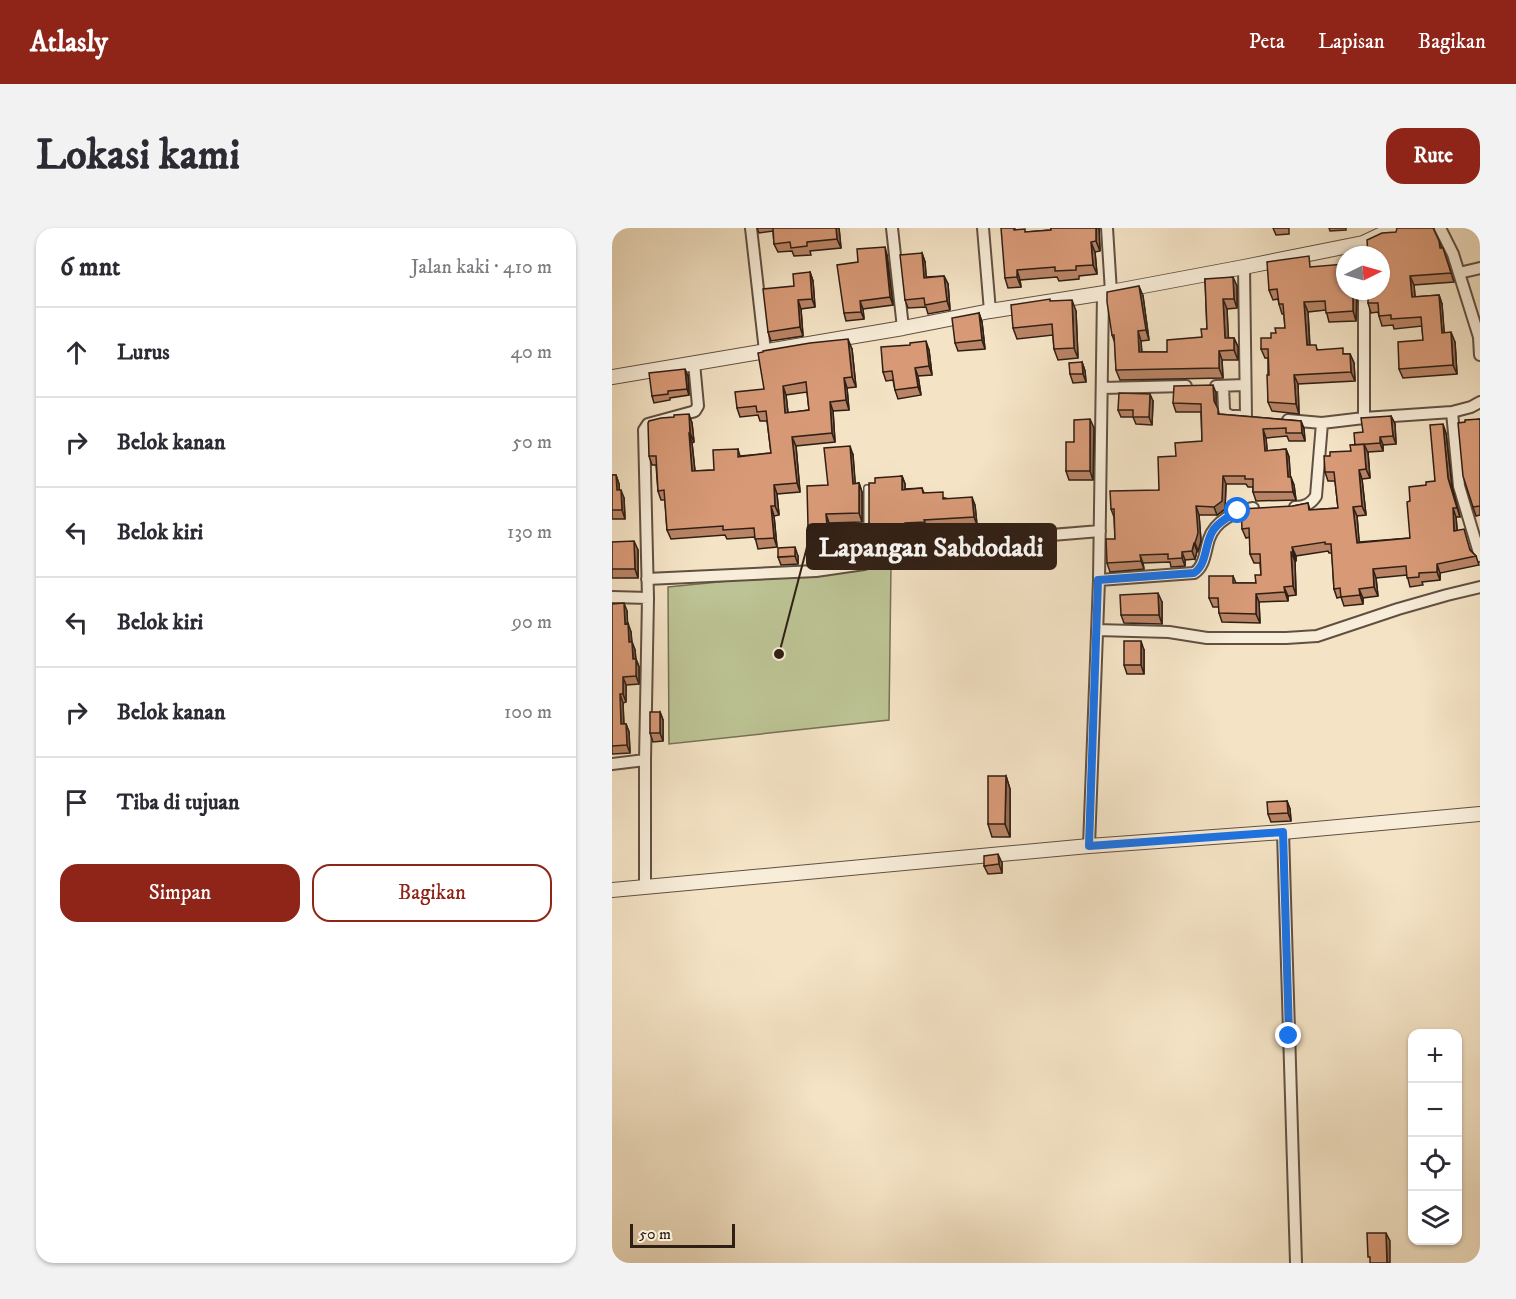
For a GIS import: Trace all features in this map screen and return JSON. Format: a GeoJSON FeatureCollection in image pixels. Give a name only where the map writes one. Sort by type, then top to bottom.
{"type":"FeatureCollection","features":[{"type":"Feature","properties":{"kind":"street"},"geometry":{"type":"LineString","coordinates":[[752,228],[765,351]]}},
{"type":"Feature","properties":{"kind":"street"},"geometry":{"type":"LineString","coordinates":[[892,228],[903,328]]}},
{"type":"Feature","properties":{"kind":"street"},"geometry":{"type":"LineString","coordinates":[[983,228],[990,311]]}},
{"type":"Feature","properties":{"kind":"street"},"geometry":{"type":"LineString","coordinates":[[1089,846],[1100,531],[1102,388],[1107,292],[1107,228]]}},
{"type":"Feature","properties":{"kind":"street"},"geometry":{"type":"LineString","coordinates":[[1440,228],[1453,254],[1459,273],[1479,337],[1480,355]]}},
{"type":"Feature","properties":{"kind":"street"},"geometry":{"type":"LineString","coordinates":[[1367,246],[1387,230]]}},
{"type":"Feature","properties":{"kind":"street"},"geometry":{"type":"LineString","coordinates":[[612,377],[1244,267],[1336,253]]}},
{"type":"Feature","properties":{"kind":"street"},"geometry":{"type":"LineString","coordinates":[[1244,267],[1246,417]]}},
{"type":"Feature","properties":{"kind":"street"},"geometry":{"type":"LineString","coordinates":[[1459,273],[1480,268]]}},
{"type":"Feature","properties":{"kind":"street"},"geometry":{"type":"LineString","coordinates":[[1364,300],[1364,418]]}},
{"type":"Feature","properties":{"kind":"street"},"geometry":{"type":"LineString","coordinates":[[645,887],[648,598],[644,430],[648,424],[692,412],[697,408],[694,363]]}},
{"type":"Feature","properties":{"kind":"street"},"geometry":{"type":"LineString","coordinates":[[1222,386],[1225,413],[1231,416],[1260,418]]}},
{"type":"Feature","properties":{"kind":"street"},"geometry":{"type":"LineString","coordinates":[[1102,388],[1245,386]]}},
{"type":"Feature","properties":{"kind":"street"},"geometry":{"type":"LineString","coordinates":[[1281,419],[1322,423],[1452,411],[1480,402]]}},
{"type":"Feature","properties":{"kind":"street"},"geometry":{"type":"LineString","coordinates":[[1452,411],[1460,486],[1480,556]]}},
{"type":"Feature","properties":{"kind":"street"},"geometry":{"type":"LineString","coordinates":[[1281,508],[1305,506],[1311,503],[1316,496],[1322,423]]}},
{"type":"Feature","properties":{"kind":"street"},"geometry":{"type":"LineString","coordinates":[[1098,580],[1194,573],[1202,564],[1209,539],[1218,524],[1238,511],[1262,508]]}},
{"type":"Feature","properties":{"kind":"street"},"geometry":{"type":"LineString","coordinates":[[647,579],[816,571],[864,564],[888,552],[905,547],[1100,531]]}},
{"type":"Feature","properties":{"kind":"street"},"geometry":{"type":"LineString","coordinates":[[1097,630],[1169,632],[1207,638],[1317,636],[1398,609],[1480,587]]}},
{"type":"Feature","properties":{"kind":"street"},"geometry":{"type":"LineString","coordinates":[[612,597],[648,598]]}},
{"type":"Feature","properties":{"kind":"street"},"geometry":{"type":"LineString","coordinates":[[612,764],[645,760]]}},
{"type":"Feature","properties":{"kind":"street"},"geometry":{"type":"LineString","coordinates":[[612,890],[1089,846],[1283,832],[1480,814]]}},
{"type":"Feature","properties":{"kind":"street"},"geometry":{"type":"LineString","coordinates":[[1283,832],[1296,1263]]}},
{"type":"Feature","properties":{"kind":"lane"},"geometry":{"type":"LineString","coordinates":[[867,488],[867,539],[869,548],[878,559]]}},
{"type":"Feature","properties":{"kind":"green space"},"geometry":{"type":"Polygon","coordinates":[[[891,565],[889,720],[669,744],[668,587],[891,565]]]}},
{"type":"Feature","properties":{"kind":"building"},"geometry":{"type":"Polygon","coordinates":[[[773,228],[836,228],[837,239],[807,242],[807,246],[791,248],[790,242],[774,244],[773,228]]]}},
{"type":"Feature","properties":{"kind":"building"},"geometry":{"type":"Polygon","coordinates":[[[1001,228],[1025,229],[1025,232],[1051,230],[1051,228],[1096,228],[1096,241],[1091,242],[1093,265],[1076,266],[1076,270],[1055,271],[1055,267],[1017,270],[1017,277],[1005,278],[1001,228]]]}},
{"type":"Feature","properties":{"kind":"building"},"geometry":{"type":"Polygon","coordinates":[[[1397,228],[1433,228],[1440,248],[1443,248],[1451,273],[1410,276],[1412,297],[1439,295],[1442,333],[1451,332],[1453,365],[1399,369],[1398,342],[1423,340],[1421,317],[1391,319],[1391,315],[1379,316],[1378,303],[1368,303],[1368,300],[1390,300],[1390,246],[1367,246],[1367,240],[1382,233],[1396,232],[1397,228]]]}},
{"type":"Feature","properties":{"kind":"building"},"geometry":{"type":"Polygon","coordinates":[[[885,247],[890,297],[860,301],[861,312],[844,313],[837,265],[858,262],[857,249],[885,247]]]}},
{"type":"Feature","properties":{"kind":"building"},"geometry":{"type":"Polygon","coordinates":[[[922,253],[924,278],[944,276],[947,301],[925,305],[924,298],[905,300],[900,255],[922,253]]]}},
{"type":"Feature","properties":{"kind":"building"},"geometry":{"type":"Polygon","coordinates":[[[1309,256],[1310,267],[1336,265],[1336,300],[1353,300],[1353,311],[1326,313],[1325,301],[1304,302],[1307,345],[1316,345],[1317,350],[1343,348],[1343,354],[1350,354],[1351,372],[1294,375],[1296,404],[1268,402],[1268,349],[1261,349],[1261,338],[1271,338],[1271,333],[1276,333],[1275,328],[1285,328],[1283,304],[1279,304],[1277,289],[1269,290],[1267,262],[1309,256]]]}},
{"type":"Feature","properties":{"kind":"building"},"geometry":{"type":"Polygon","coordinates":[[[810,272],[812,299],[798,300],[800,327],[768,332],[763,289],[794,286],[793,274],[810,272]]]}},
{"type":"Feature","properties":{"kind":"building"},"geometry":{"type":"Polygon","coordinates":[[[1233,277],[1234,299],[1223,299],[1225,338],[1234,338],[1234,350],[1219,351],[1219,368],[1116,370],[1114,335],[1112,335],[1107,292],[1139,286],[1146,330],[1138,331],[1139,352],[1167,352],[1167,340],[1202,337],[1201,329],[1207,329],[1205,279],[1233,277]]]}},
{"type":"Feature","properties":{"kind":"building"},"geometry":{"type":"Polygon","coordinates":[[[1050,299],[1050,301],[1072,300],[1074,348],[1054,349],[1052,324],[1013,328],[1011,305],[1050,299]]]}},
{"type":"Feature","properties":{"kind":"building"},"geometry":{"type":"Polygon","coordinates":[[[979,313],[982,340],[955,343],[952,318],[979,313]]]}},
{"type":"Feature","properties":{"kind":"building"},"geometry":{"type":"Polygon","coordinates":[[[848,339],[852,377],[844,378],[846,400],[830,402],[832,433],[792,437],[797,483],[774,485],[775,506],[771,506],[774,538],[755,539],[754,528],[723,530],[723,526],[667,530],[664,490],[658,491],[656,456],[649,456],[649,421],[689,414],[692,471],[714,470],[713,450],[738,449],[738,457],[771,453],[766,411],[757,412],[756,406],[737,408],[735,392],[764,389],[758,353],[810,343],[848,339]],[[806,382],[783,386],[785,413],[809,410],[806,382]]]}},
{"type":"Feature","properties":{"kind":"building"},"geometry":{"type":"Polygon","coordinates":[[[926,341],[929,366],[915,368],[918,387],[895,390],[892,371],[883,372],[881,347],[910,345],[910,343],[926,341]]]}},
{"type":"Feature","properties":{"kind":"building"},"geometry":{"type":"Polygon","coordinates":[[[1082,362],[1083,374],[1070,374],[1069,363],[1082,362]]]}},
{"type":"Feature","properties":{"kind":"building"},"geometry":{"type":"Polygon","coordinates":[[[685,369],[687,389],[652,396],[649,373],[685,369]]]}},
{"type":"Feature","properties":{"kind":"building"},"geometry":{"type":"Polygon","coordinates":[[[1213,385],[1218,414],[1301,421],[1302,433],[1286,433],[1286,428],[1263,429],[1265,451],[1286,449],[1288,477],[1291,477],[1293,492],[1253,492],[1253,479],[1245,479],[1245,476],[1223,476],[1222,501],[1214,507],[1196,506],[1198,533],[1192,551],[1182,552],[1182,558],[1168,559],[1168,554],[1140,555],[1141,561],[1107,563],[1106,539],[1115,539],[1114,509],[1111,509],[1110,491],[1159,490],[1158,457],[1176,456],[1175,443],[1202,441],[1201,404],[1173,403],[1174,386],[1213,385]]]}},
{"type":"Feature","properties":{"kind":"building"},"geometry":{"type":"Polygon","coordinates":[[[1119,393],[1150,394],[1149,417],[1133,417],[1133,410],[1118,410],[1119,393]]]}},
{"type":"Feature","properties":{"kind":"building"},"geometry":{"type":"Polygon","coordinates":[[[1391,416],[1393,436],[1380,437],[1380,443],[1355,445],[1354,433],[1363,432],[1361,418],[1391,416]]]}},
{"type":"Feature","properties":{"kind":"building"},"geometry":{"type":"Polygon","coordinates":[[[1090,419],[1090,471],[1066,471],[1066,442],[1074,442],[1074,420],[1090,419]]]}},
{"type":"Feature","properties":{"kind":"building"},"geometry":{"type":"Polygon","coordinates":[[[1480,419],[1480,506],[1473,507],[1463,476],[1458,423],[1480,419]]]}},
{"type":"Feature","properties":{"kind":"building"},"geometry":{"type":"Polygon","coordinates":[[[1443,424],[1448,478],[1457,508],[1453,508],[1454,531],[1464,529],[1470,550],[1476,556],[1437,564],[1437,572],[1419,573],[1419,577],[1407,578],[1406,566],[1373,569],[1374,587],[1359,589],[1360,595],[1341,597],[1340,588],[1334,589],[1331,544],[1325,544],[1325,542],[1292,547],[1293,586],[1284,587],[1285,592],[1256,594],[1256,614],[1219,613],[1218,598],[1209,598],[1209,576],[1233,576],[1233,583],[1256,583],[1255,575],[1261,575],[1260,554],[1250,554],[1249,528],[1242,529],[1241,509],[1308,503],[1309,510],[1338,508],[1334,472],[1325,472],[1324,456],[1330,456],[1330,452],[1351,451],[1350,445],[1364,444],[1366,469],[1359,470],[1362,506],[1353,507],[1357,543],[1410,538],[1407,502],[1410,501],[1409,487],[1426,485],[1426,482],[1435,481],[1430,425],[1443,424]]]}},
{"type":"Feature","properties":{"kind":"building"},"geometry":{"type":"Polygon","coordinates":[[[850,446],[853,484],[859,483],[859,513],[826,514],[827,526],[808,526],[807,486],[828,485],[824,448],[850,446]]]}},
{"type":"Feature","properties":{"kind":"building"},"geometry":{"type":"Polygon","coordinates":[[[612,475],[616,475],[617,490],[621,490],[622,510],[612,510],[612,475]]]}},
{"type":"Feature","properties":{"kind":"building"},"geometry":{"type":"Polygon","coordinates":[[[902,476],[902,490],[922,488],[923,493],[943,492],[943,499],[972,497],[974,517],[905,523],[905,531],[877,533],[877,525],[869,525],[869,483],[875,483],[875,478],[902,476]]]}},
{"type":"Feature","properties":{"kind":"building"},"geometry":{"type":"Polygon","coordinates":[[[634,541],[635,569],[612,569],[612,542],[634,541]]]}},
{"type":"Feature","properties":{"kind":"building"},"geometry":{"type":"Polygon","coordinates":[[[795,547],[795,556],[778,557],[778,548],[795,547]]]}},
{"type":"Feature","properties":{"kind":"building"},"geometry":{"type":"Polygon","coordinates":[[[1158,593],[1159,615],[1121,615],[1120,595],[1158,593]]]}},
{"type":"Feature","properties":{"kind":"building"},"geometry":{"type":"Polygon","coordinates":[[[624,603],[625,624],[628,623],[629,642],[632,642],[633,659],[636,659],[636,676],[623,677],[623,694],[620,694],[621,724],[626,724],[627,745],[612,746],[612,604],[624,603]]]}},
{"type":"Feature","properties":{"kind":"building"},"geometry":{"type":"Polygon","coordinates":[[[1124,641],[1141,641],[1141,665],[1124,665],[1124,641]]]}},
{"type":"Feature","properties":{"kind":"building"},"geometry":{"type":"Polygon","coordinates":[[[650,712],[660,712],[660,733],[650,733],[650,712]]]}},
{"type":"Feature","properties":{"kind":"building"},"geometry":{"type":"Polygon","coordinates":[[[988,776],[1006,776],[1005,824],[988,824],[988,776]]]}},
{"type":"Feature","properties":{"kind":"building"},"geometry":{"type":"Polygon","coordinates":[[[1287,801],[1288,813],[1268,814],[1267,802],[1287,801]]]}},
{"type":"Feature","properties":{"kind":"building"},"geometry":{"type":"Polygon","coordinates":[[[998,854],[999,864],[984,866],[984,856],[998,854]]]}},
{"type":"Feature","properties":{"kind":"building"},"geometry":{"type":"Polygon","coordinates":[[[1367,1233],[1386,1233],[1387,1263],[1370,1263],[1367,1233]]]}},
{"type":"Feature","properties":{"kind":"place","name":"Lapangan Sabdodadi"},"geometry":{"type":"Point","coordinates":[779,654]}},
{"type":"Feature","properties":{"kind":"route"},"geometry":{"type":"LineString","coordinates":[[1238,511],[1213,529],[1202,564],[1194,573],[1098,580],[1089,846],[1283,832],[1289,1036]]}}]}
